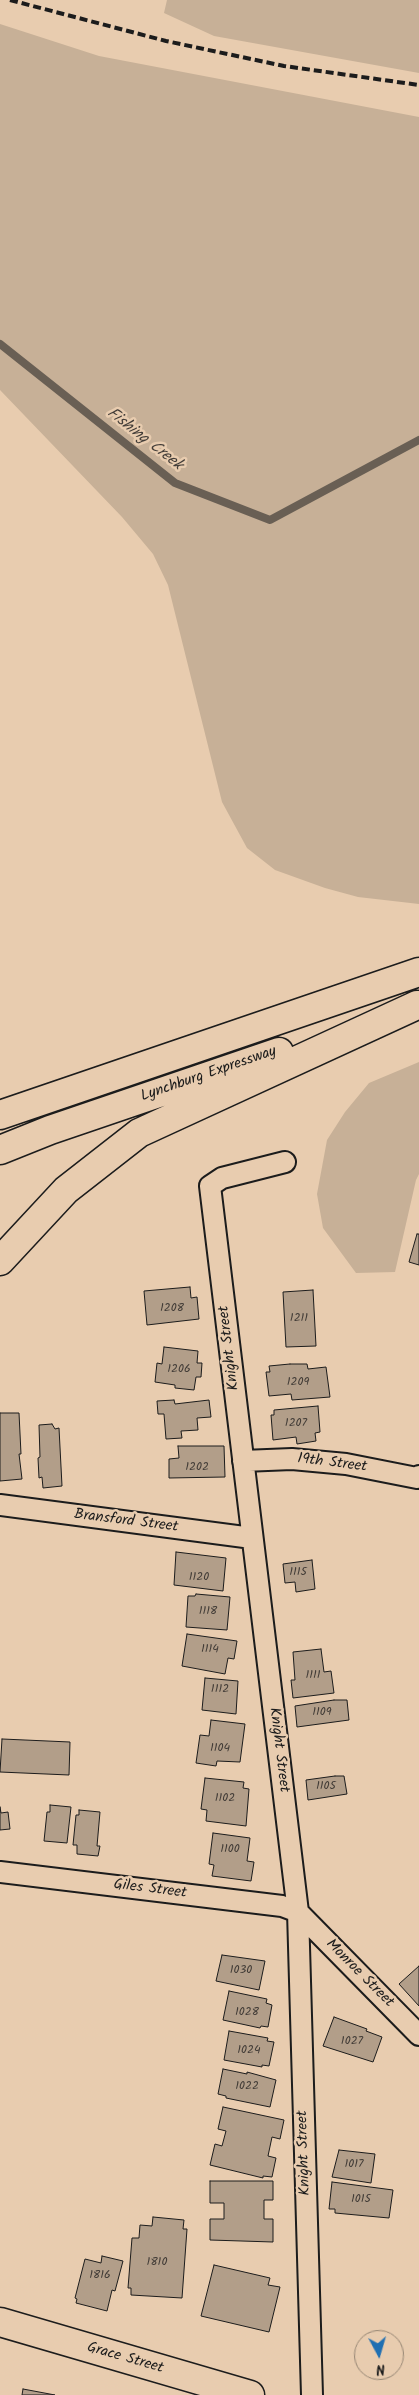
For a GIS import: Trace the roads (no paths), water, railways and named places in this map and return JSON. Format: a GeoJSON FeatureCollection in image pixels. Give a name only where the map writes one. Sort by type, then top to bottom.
{"type":"FeatureCollection","features":[{"type":"Feature","properties":{"kind":"main road","name":"Lynchburg Expressway"},"geometry":{"type":"LineString","coordinates":[[0,1115],[419,972]]}},
{"type":"Feature","properties":{"kind":"main road","name":"Lynchburg Expressway"},"geometry":{"type":"LineString","coordinates":[[0,1150],[50,1130],[418,1004]]}},
{"type":"Feature","properties":{"kind":"main road"},"geometry":{"type":"LineString","coordinates":[[0,1261],[66,1190],[139,1133],[418,1004]]}},
{"type":"Feature","properties":{"kind":"main road","name":"Grace Street"},"geometry":{"type":"LineString","coordinates":[[0,2322],[250,2395]]}},
{"type":"Feature","properties":{"kind":"street","name":"Knight Street"},"geometry":{"type":"LineString","coordinates":[[284,1162],[222,1178],[210,1186],[298,1912],[312,2395]]}},
{"type":"Feature","properties":{"kind":"street","name":"19th Street"},"geometry":{"type":"LineString","coordinates":[[243,1461],[292,1459],[346,1464],[418,1478]]}},
{"type":"Feature","properties":{"kind":"street","name":"Bransford Street"},"geometry":{"type":"LineString","coordinates":[[0,1505],[252,1538]]}},
{"type":"Feature","properties":{"kind":"street","name":"Giles Street"},"geometry":{"type":"LineString","coordinates":[[0,1872],[282,1906],[298,1912]]}},
{"type":"Feature","properties":{"kind":"street","name":"Monroe Street"},"geometry":{"type":"LineString","coordinates":[[298,1912],[419,2035]]}},
{"type":"Feature","properties":{"kind":"waterway","name":"Fishing Creek"},"geometry":{"type":"LineString","coordinates":[[0,344],[175,483],[270,520],[419,440]]}},
{"type":"Feature","properties":{"kind":"railway"},"geometry":{"type":"LineString","coordinates":[[10,0],[166,41],[284,66],[419,85]]}}]}
